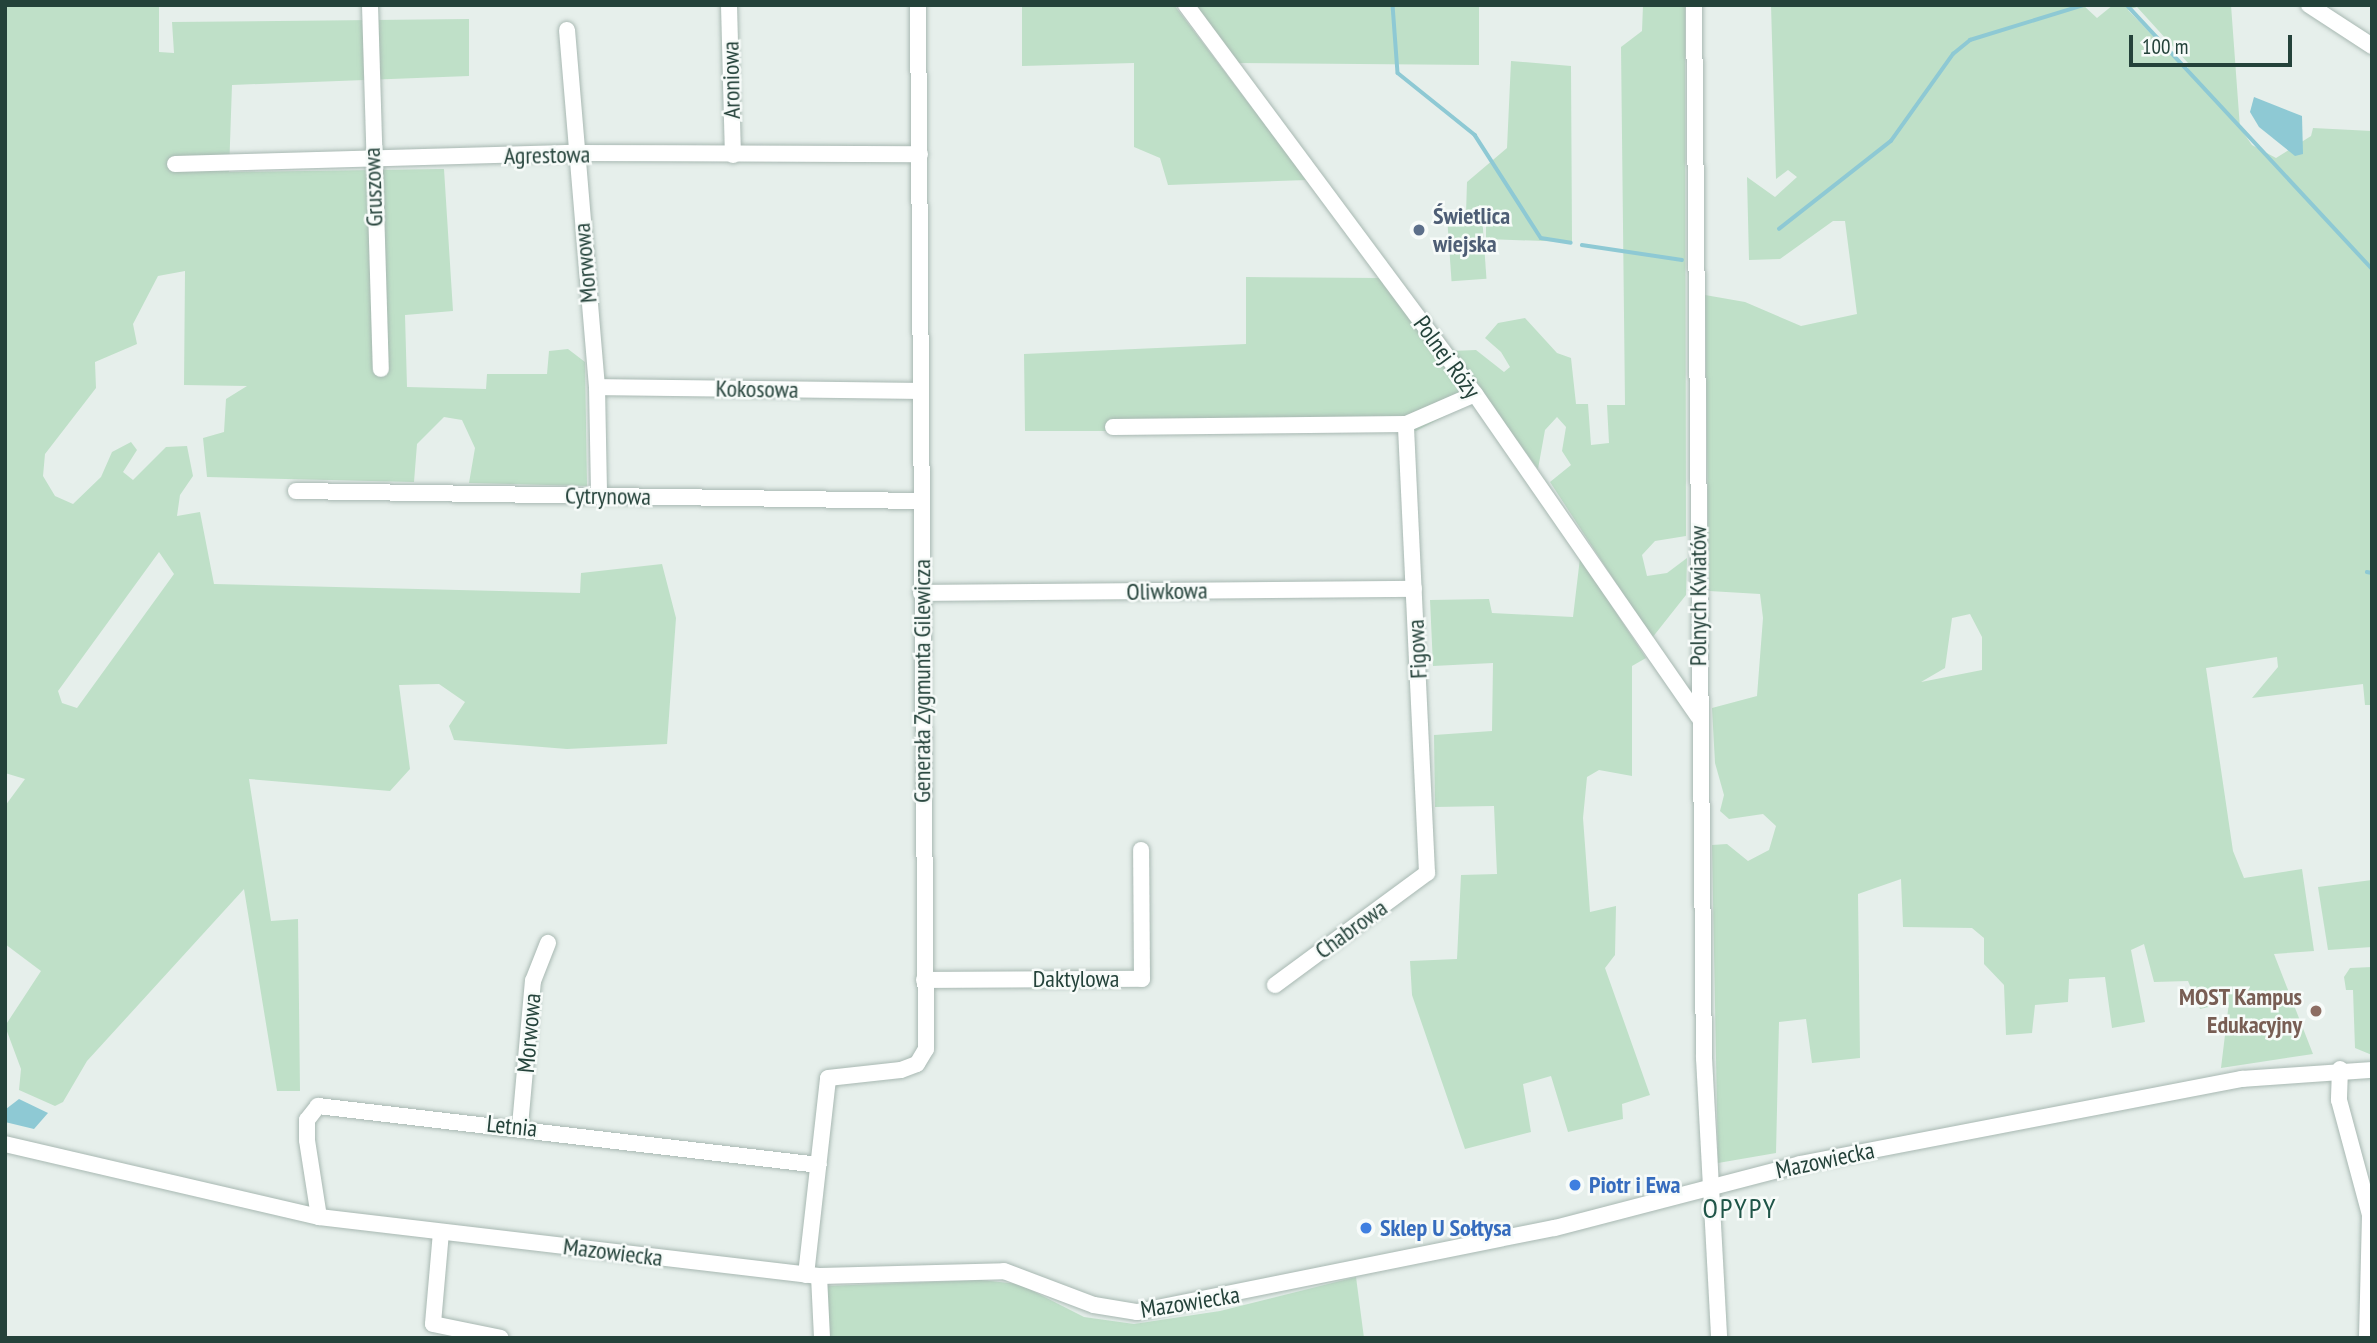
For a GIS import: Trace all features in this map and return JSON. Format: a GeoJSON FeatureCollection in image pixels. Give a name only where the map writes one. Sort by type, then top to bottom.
{"type":"FeatureCollection","features":[{"type":"Feature","properties":{"kind":"street","name":"Gruszowa"},"geometry":{"type":"LineString","coordinates":[[370,5],[371,159],[381,369]]}},
{"type":"Feature","properties":{"kind":"street","name":"Aroniowa"},"geometry":{"type":"LineString","coordinates":[[729,5],[733,155]]}},
{"type":"Feature","properties":{"kind":"street","name":"Generała Zygmunta Gilewicza"},"geometry":{"type":"LineString","coordinates":[[822,1338],[813,1275],[819,1165],[828,1078],[901,1070],[916,1064],[926,1049],[920,501],[916,391],[920,154],[918,5]]}},
{"type":"Feature","properties":{"kind":"street","name":"Polnej Róży"},"geometry":{"type":"LineString","coordinates":[[1186,5],[1475,394],[1698,716]]}},
{"type":"Feature","properties":{"kind":"street","name":"Polnych Kwiatów"},"geometry":{"type":"LineString","coordinates":[[1694,5],[1698,716],[1711,1186],[1719,1338]]}},
{"type":"Feature","properties":{"kind":"street"},"geometry":{"type":"LineString","coordinates":[[2308,5],[2372,46]]}},
{"type":"Feature","properties":{"kind":"street","name":"Morwowa"},"geometry":{"type":"LineString","coordinates":[[567,30],[575,153],[597,387],[599,495]]}},
{"type":"Feature","properties":{"kind":"street","name":"Agrestowa"},"geometry":{"type":"LineString","coordinates":[[175,164],[575,153],[920,154]]}},
{"type":"Feature","properties":{"kind":"street","name":"Kokosowa"},"geometry":{"type":"LineString","coordinates":[[597,387],[916,391]]}},
{"type":"Feature","properties":{"kind":"street"},"geometry":{"type":"LineString","coordinates":[[1113,427],[1406,424],[1475,394]]}},
{"type":"Feature","properties":{"kind":"street","name":"Figowa"},"geometry":{"type":"LineString","coordinates":[[1406,424],[1427,873]]}},
{"type":"Feature","properties":{"kind":"street","name":"Cytrynowa"},"geometry":{"type":"LineString","coordinates":[[296,491],[920,501]]}},
{"type":"Feature","properties":{"kind":"street","name":"Oliwkowa"},"geometry":{"type":"LineString","coordinates":[[921,593],[1414,589]]}},
{"type":"Feature","properties":{"kind":"street","name":"Daktylowa"},"geometry":{"type":"LineString","coordinates":[[924,980],[1142,979],[1141,850]]}},
{"type":"Feature","properties":{"kind":"street","name":"Chabrowa"},"geometry":{"type":"LineString","coordinates":[[1275,985],[1427,873]]}},
{"type":"Feature","properties":{"kind":"street","name":"Morwowa"},"geometry":{"type":"LineString","coordinates":[[520,1126],[533,981],[548,943]]}},
{"type":"Feature","properties":{"kind":"street"},"geometry":{"type":"LineString","coordinates":[[2340,1069],[2339,1100],[2370,1215],[2367,1338]]}},
{"type":"Feature","properties":{"kind":"street","name":"Mazowiecka"},"geometry":{"type":"LineString","coordinates":[[5,1144],[318,1217],[813,1275],[1004,1271],[1110,1310],[1150,1312],[1555,1228],[1711,1186],[2242,1079],[2340,1069],[2372,1070]]}},
{"type":"Feature","properties":{"kind":"street","name":"Letnia"},"geometry":{"type":"LineString","coordinates":[[318,1217],[307,1140],[307,1120],[318,1106],[520,1126],[819,1165]]}},
{"type":"Feature","properties":{"kind":"street"},"geometry":{"type":"LineString","coordinates":[[441,1232],[433,1324],[499,1338]]}},
{"type":"Feature","properties":{"kind":"green space"},"geometry":{"type":"Polygon","coordinates":[[[5,5],[159,5],[159,52],[174,53],[172,22],[469,19],[469,76],[232,85],[229,172],[444,169],[453,311],[405,315],[407,387],[486,389],[487,374],[547,374],[549,351],[568,349],[585,362],[587,486],[469,483],[475,448],[462,420],[444,417],[417,444],[414,482],[207,477],[203,438],[224,432],[226,399],[247,386],[184,385],[185,271],[158,276],[133,324],[137,344],[95,362],[96,388],[45,454],[43,476],[55,496],[73,504],[101,477],[112,452],[131,442],[137,450],[123,472],[133,480],[166,447],[187,446],[193,476],[180,495],[177,516],[200,512],[214,584],[580,593],[581,573],[662,564],[676,618],[667,744],[567,749],[454,740],[449,726],[465,702],[439,684],[399,685],[410,769],[390,791],[249,779],[271,921],[298,919],[300,1091],[277,1091],[244,889],[87,1061],[63,1102],[55,1106],[19,1090],[21,1069],[5,1026],[41,971],[5,944],[5,806],[25,779],[5,773],[5,5]],[[159,552],[58,691],[62,703],[77,708],[174,574],[159,552]]]}},
{"type":"Feature","properties":{"kind":"green space"},"geometry":{"type":"Polygon","coordinates":[[[1022,5],[1174,5],[1307,180],[1168,185],[1160,158],[1134,147],[1134,63],[1022,66],[1022,5]]]}},
{"type":"Feature","properties":{"kind":"green space"},"geometry":{"type":"Polygon","coordinates":[[[1193,5],[1479,5],[1479,65],[1236,63],[1193,5]]]}},
{"type":"Feature","properties":{"kind":"green space"},"geometry":{"type":"Polygon","coordinates":[[[1643,5],[1685,5],[1686,536],[1655,541],[1642,555],[1647,576],[1667,573],[1687,558],[1686,595],[1652,638],[1550,482],[1571,465],[1562,451],[1566,427],[1557,417],[1545,430],[1538,469],[1451,351],[1476,350],[1504,372],[1510,367],[1501,352],[1485,338],[1498,323],[1525,318],[1557,353],[1571,358],[1576,404],[1588,404],[1591,445],[1609,443],[1607,405],[1625,405],[1621,47],[1642,31],[1643,5]]]}},
{"type":"Feature","properties":{"kind":"green space"},"geometry":{"type":"Polygon","coordinates":[[[1771,5],[2083,5],[2097,18],[2113,5],[2231,5],[2240,128],[2252,145],[2276,158],[2311,136],[2313,128],[2372,131],[2372,705],[2365,705],[2363,684],[2252,698],[2278,667],[2277,657],[2206,668],[2233,851],[2244,878],[2302,869],[2314,951],[2274,954],[2313,1054],[2221,1068],[2229,1002],[2200,1009],[2188,981],[2154,982],[2144,944],[2131,950],[2145,1022],[2112,1028],[2105,977],[2069,979],[2068,1002],[2035,1005],[2032,1033],[2006,1035],[2004,985],[1984,964],[1984,938],[1972,928],[1903,927],[1901,879],[1858,894],[1860,1058],[1812,1063],[1806,1019],[1779,1022],[1776,1153],[1718,1163],[1712,845],[1727,844],[1748,861],[1769,850],[1776,826],[1763,814],[1729,819],[1720,811],[1724,795],[1715,763],[1712,708],[1757,696],[1763,618],[1760,594],[1709,591],[1705,295],[1745,302],[1801,326],[1857,314],[1845,221],[1833,221],[1780,259],[1749,260],[1747,177],[1775,197],[1797,177],[1788,170],[1776,179],[1771,5]],[[2137,7],[2128,10],[2188,72],[2188,63],[2137,7]],[[1970,614],[1952,618],[1945,668],[1921,682],[1982,670],[1982,637],[1970,614]]]}},
{"type":"Feature","properties":{"kind":"green space"},"geometry":{"type":"Polygon","coordinates":[[[1511,61],[1571,66],[1572,242],[1486,239],[1486,212],[1466,214],[1467,182],[1507,148],[1511,61]]]}},
{"type":"Feature","properties":{"kind":"green space"},"geometry":{"type":"Polygon","coordinates":[[[1482,215],[1486,279],[1452,281],[1447,217],[1482,215]]]}},
{"type":"Feature","properties":{"kind":"green space"},"geometry":{"type":"Polygon","coordinates":[[[1246,277],[1380,278],[1464,390],[1464,406],[1416,431],[1025,431],[1024,354],[1246,344],[1246,277]]]}},
{"type":"Feature","properties":{"kind":"green space"},"geometry":{"type":"Polygon","coordinates":[[[1580,558],[1646,658],[1632,666],[1632,776],[1599,770],[1587,777],[1583,818],[1590,912],[1616,906],[1615,955],[1605,968],[1650,1095],[1622,1104],[1623,1119],[1568,1132],[1551,1076],[1523,1084],[1531,1132],[1465,1149],[1412,995],[1410,961],[1457,959],[1461,875],[1497,874],[1494,806],[1435,807],[1434,735],[1492,731],[1493,663],[1433,666],[1430,600],[1489,599],[1492,613],[1573,617],[1580,558]]]}},
{"type":"Feature","properties":{"kind":"green space"},"geometry":{"type":"Polygon","coordinates":[[[2372,880],[2372,947],[2328,950],[2318,887],[2372,880]]]}},
{"type":"Feature","properties":{"kind":"green space"},"geometry":{"type":"Polygon","coordinates":[[[2372,967],[2372,1055],[2355,1048],[2353,990],[2346,990],[2344,977],[2350,968],[2372,967]]]}},
{"type":"Feature","properties":{"kind":"green space"},"geometry":{"type":"Polygon","coordinates":[[[1356,1277],[1364,1338],[827,1338],[826,1286],[981,1280],[1019,1284],[1084,1317],[1134,1324],[1220,1311],[1356,1277]]]}},
{"type":"Feature","properties":{"kind":"water"},"geometry":{"type":"Polygon","coordinates":[[[2254,97],[2302,116],[2303,154],[2295,156],[2259,127],[2250,112],[2254,97]]]}},
{"type":"Feature","properties":{"kind":"water"},"geometry":{"type":"Polygon","coordinates":[[[19,1099],[48,1113],[34,1129],[5,1122],[6,1109],[19,1099]]]}},
{"type":"Feature","properties":{"kind":"waterway"},"geometry":{"type":"LineString","coordinates":[[1393,5],[1398,73],[1475,135],[1541,238],[1571,243]]}},
{"type":"Feature","properties":{"kind":"waterway"},"geometry":{"type":"LineString","coordinates":[[1779,229],[1891,141],[1953,54],[1970,40],[2084,5]]}},
{"type":"Feature","properties":{"kind":"waterway"},"geometry":{"type":"LineString","coordinates":[[2127,5],[2372,269]]}},
{"type":"Feature","properties":{"kind":"waterway"},"geometry":{"type":"LineString","coordinates":[[1582,245],[1682,260]]}},
{"type":"Feature","properties":{"kind":"waterway"},"geometry":{"type":"LineString","coordinates":[[2367,572],[2372,573]]}},
{"type":"Feature","properties":{"kind":"place","name":"Świetlica wiejska"},"geometry":{"type":"Point","coordinates":[1419,230]}},
{"type":"Feature","properties":{"kind":"place","name":"MOST Kampus Edukacyjny"},"geometry":{"type":"Point","coordinates":[2316,1011]}},
{"type":"Feature","properties":{"kind":"place","name":"Piotr i Ewa"},"geometry":{"type":"Point","coordinates":[1575,1185]}},
{"type":"Feature","properties":{"kind":"place","name":"Sklep U Sołtysa"},"geometry":{"type":"Point","coordinates":[1366,1228]}},
{"type":"Feature","properties":{"kind":"district","name":"OPYPY"},"geometry":{"type":"Point","coordinates":[1740,1208]}}]}
